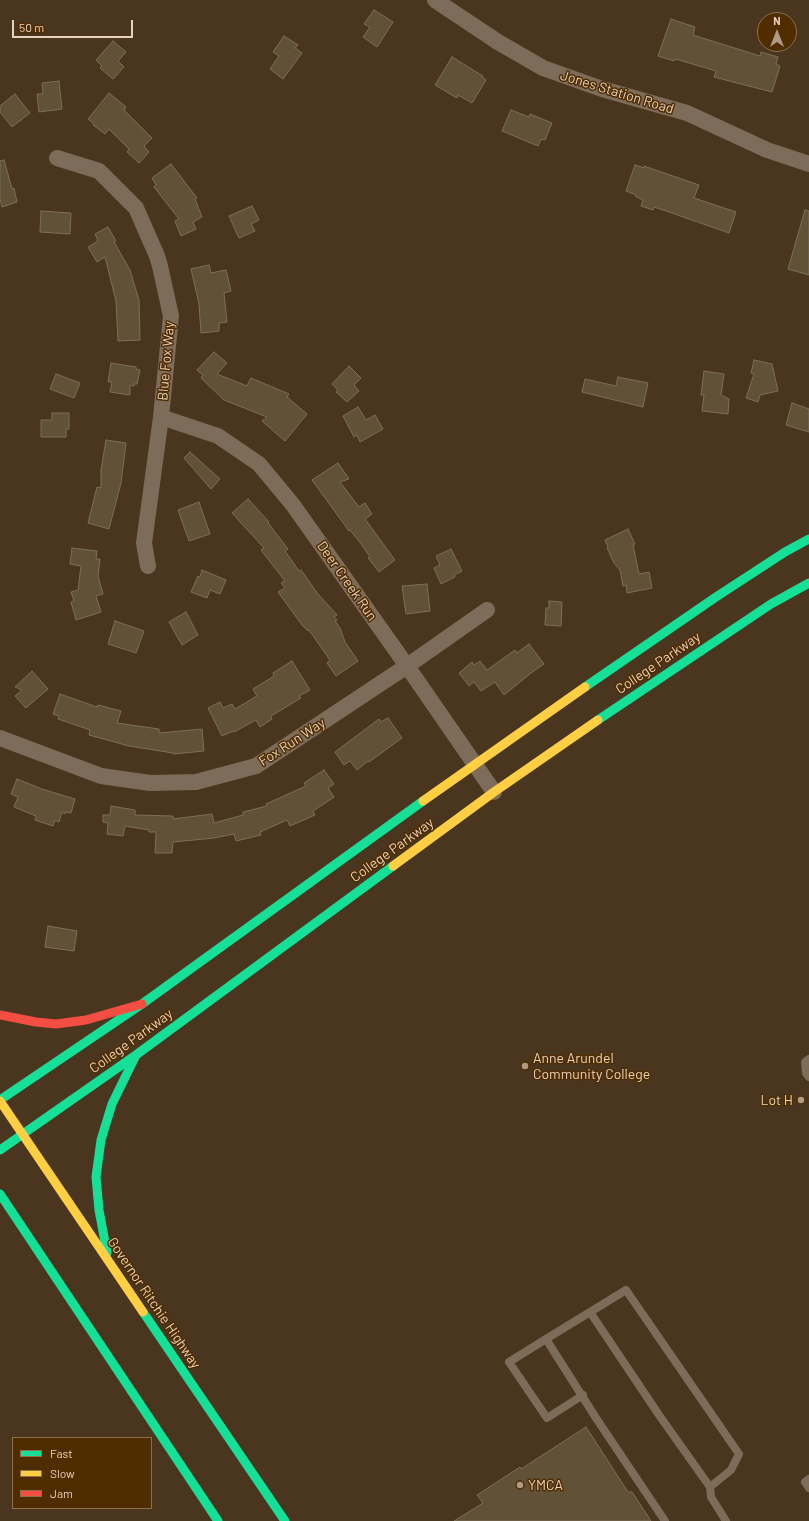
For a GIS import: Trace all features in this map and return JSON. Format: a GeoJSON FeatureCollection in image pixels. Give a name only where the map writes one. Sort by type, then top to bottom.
{"type":"FeatureCollection","features":[{"type":"Feature","properties":{"kind":"main road","name":"College Parkway"},"geometry":{"type":"LineString","coordinates":[[0,1101],[142,1004],[474,764],[716,597],[785,552],[809,539]]}},
{"type":"Feature","properties":{"kind":"main road","name":"College Parkway"},"geometry":{"type":"LineString","coordinates":[[0,1150],[136,1055],[494,792],[661,677],[758,613],[809,583]]}},
{"type":"Feature","properties":{"kind":"main road"},"geometry":{"type":"LineString","coordinates":[[0,1015],[56,1024],[86,1020],[142,1004]]}},
{"type":"Feature","properties":{"kind":"main road"},"geometry":{"type":"LineString","coordinates":[[109,1262],[99,1210],[96,1177],[101,1140],[112,1104],[136,1055]]}},
{"type":"Feature","properties":{"kind":"main road","name":"Governor Ritchie Highway"},"geometry":{"type":"LineString","coordinates":[[0,1101],[285,1521]]}},
{"type":"Feature","properties":{"kind":"main road"},"geometry":{"type":"LineString","coordinates":[[0,1194],[218,1521]]}},
{"type":"Feature","properties":{"kind":"street","name":"Jones Station Road"},"geometry":{"type":"LineString","coordinates":[[435,0],[498,42],[543,68],[602,89],[687,113],[767,150],[809,164]]}},
{"type":"Feature","properties":{"kind":"street","name":"Blue Fox Way"},"geometry":{"type":"LineString","coordinates":[[57,158],[98,171],[136,208],[157,256],[171,316],[161,417],[144,543],[148,566]]}},
{"type":"Feature","properties":{"kind":"street","name":"Deer Creek Run"},"geometry":{"type":"LineString","coordinates":[[161,417],[218,436],[259,464],[293,505],[494,792]]}},
{"type":"Feature","properties":{"kind":"street","name":"Fox Run Way"},"geometry":{"type":"LineString","coordinates":[[0,738],[101,776],[150,783],[196,782],[256,766],[407,666],[487,610]]}},
{"type":"Feature","properties":{"kind":"lane"},"geometry":{"type":"LineString","coordinates":[[809,1059],[805,1062],[806,1073],[809,1077]]}},
{"type":"Feature","properties":{"kind":"lane"},"geometry":{"type":"LineString","coordinates":[[583,1395],[547,1418],[509,1362],[626,1290],[739,1454],[731,1470],[710,1487]]}},
{"type":"Feature","properties":{"kind":"lane"},"geometry":{"type":"LineString","coordinates":[[590,1312],[659,1415],[710,1487],[711,1496],[726,1521]]}},
{"type":"Feature","properties":{"kind":"lane"},"geometry":{"type":"LineString","coordinates":[[546,1339],[583,1395],[600,1424],[665,1521]]}},
{"type":"Feature","properties":{"kind":"lane"},"geometry":{"type":"LineString","coordinates":[[809,1479],[805,1482],[809,1488]]}},
{"type":"Feature","properties":{"kind":"building"},"geometry":{"type":"Polygon","coordinates":[[[374,10],[393,22],[377,47],[363,37],[370,27],[364,24],[374,10]]]}},
{"type":"Feature","properties":{"kind":"building"},"geometry":{"type":"Polygon","coordinates":[[[671,19],[695,27],[693,35],[760,56],[761,52],[778,57],[776,64],[780,66],[772,92],[714,77],[716,71],[675,59],[674,61],[658,56],[671,19]]]}},
{"type":"Feature","properties":{"kind":"building"},"geometry":{"type":"Polygon","coordinates":[[[284,36],[298,45],[295,48],[302,53],[283,79],[270,69],[279,56],[273,52],[284,36]]]}},
{"type":"Feature","properties":{"kind":"building"},"geometry":{"type":"Polygon","coordinates":[[[113,41],[126,52],[118,61],[124,67],[113,79],[100,68],[102,66],[96,60],[113,41]]]}},
{"type":"Feature","properties":{"kind":"building"},"geometry":{"type":"Polygon","coordinates":[[[452,57],[483,76],[482,77],[486,80],[472,103],[458,95],[457,98],[435,85],[452,57]]]}},
{"type":"Feature","properties":{"kind":"building"},"geometry":{"type":"Polygon","coordinates":[[[59,81],[62,109],[39,112],[37,94],[43,94],[42,83],[59,81]]]}},
{"type":"Feature","properties":{"kind":"building"},"geometry":{"type":"Polygon","coordinates":[[[109,93],[126,107],[124,110],[152,138],[144,146],[149,152],[139,163],[127,152],[129,149],[109,129],[105,134],[88,119],[109,93]]]}},
{"type":"Feature","properties":{"kind":"building"},"geometry":{"type":"Polygon","coordinates":[[[15,94],[30,113],[12,127],[0,112],[0,106],[15,94]]]}},
{"type":"Feature","properties":{"kind":"building"},"geometry":{"type":"Polygon","coordinates":[[[511,110],[529,117],[530,114],[552,123],[545,140],[541,139],[538,146],[502,131],[511,110]]]}},
{"type":"Feature","properties":{"kind":"building"},"geometry":{"type":"Polygon","coordinates":[[[4,160],[12,189],[14,188],[17,202],[2,207],[0,199],[0,161],[4,160]]]}},
{"type":"Feature","properties":{"kind":"building"},"geometry":{"type":"Polygon","coordinates":[[[171,164],[197,198],[195,199],[202,217],[193,222],[196,229],[181,236],[175,221],[179,219],[154,187],[156,185],[152,178],[171,164]]]}},
{"type":"Feature","properties":{"kind":"building"},"geometry":{"type":"Polygon","coordinates":[[[635,165],[644,168],[644,166],[699,185],[694,198],[736,212],[729,233],[654,207],[653,210],[641,206],[643,200],[626,191],[635,165]]]}},
{"type":"Feature","properties":{"kind":"building"},"geometry":{"type":"Polygon","coordinates":[[[252,206],[259,220],[251,224],[255,231],[239,238],[229,216],[252,206]]]}},
{"type":"Feature","properties":{"kind":"building"},"geometry":{"type":"Polygon","coordinates":[[[805,210],[809,211],[809,275],[788,269],[805,210]]]}},
{"type":"Feature","properties":{"kind":"building"},"geometry":{"type":"Polygon","coordinates":[[[41,211],[71,213],[70,234],[40,232],[41,211]]]}},
{"type":"Feature","properties":{"kind":"building"},"geometry":{"type":"Polygon","coordinates":[[[108,227],[116,241],[114,242],[130,270],[139,300],[140,340],[118,341],[116,301],[105,257],[97,262],[88,247],[98,241],[95,234],[108,227]]]}},
{"type":"Feature","properties":{"kind":"building"},"geometry":{"type":"Polygon","coordinates":[[[209,265],[211,273],[226,270],[231,291],[224,293],[227,322],[219,323],[219,331],[201,333],[199,304],[191,269],[209,265]]]}},
{"type":"Feature","properties":{"kind":"building"},"geometry":{"type":"Polygon","coordinates":[[[214,352],[227,363],[217,374],[247,386],[251,378],[289,394],[287,397],[307,414],[285,441],[262,421],[267,417],[224,400],[201,378],[203,375],[197,370],[214,352]]]}},
{"type":"Feature","properties":{"kind":"building"},"geometry":{"type":"Polygon","coordinates":[[[754,360],[772,364],[778,391],[760,395],[758,402],[746,398],[754,374],[751,373],[754,360]]]}},
{"type":"Feature","properties":{"kind":"building"},"geometry":{"type":"Polygon","coordinates":[[[111,363],[136,367],[136,369],[140,370],[137,384],[134,384],[134,386],[130,385],[130,395],[110,392],[112,382],[108,382],[111,363]]]}},
{"type":"Feature","properties":{"kind":"building"},"geometry":{"type":"Polygon","coordinates":[[[349,366],[361,378],[354,385],[359,391],[347,402],[336,392],[338,390],[332,384],[349,366]]]}},
{"type":"Feature","properties":{"kind":"building"},"geometry":{"type":"Polygon","coordinates":[[[704,371],[724,374],[721,395],[729,399],[728,414],[702,411],[704,395],[701,395],[704,371]]]}},
{"type":"Feature","properties":{"kind":"building"},"geometry":{"type":"Polygon","coordinates":[[[56,374],[80,383],[74,398],[50,389],[56,374]]]}},
{"type":"Feature","properties":{"kind":"building"},"geometry":{"type":"Polygon","coordinates":[[[618,377],[648,383],[643,407],[582,392],[585,379],[616,386],[618,377]]]}},
{"type":"Feature","properties":{"kind":"building"},"geometry":{"type":"Polygon","coordinates":[[[792,403],[809,409],[809,432],[786,425],[792,403]]]}},
{"type":"Feature","properties":{"kind":"building"},"geometry":{"type":"Polygon","coordinates":[[[358,407],[366,420],[375,415],[383,429],[360,442],[357,435],[354,437],[343,416],[358,407]]]}},
{"type":"Feature","properties":{"kind":"building"},"geometry":{"type":"Polygon","coordinates":[[[52,413],[69,413],[69,429],[66,429],[66,437],[41,437],[41,420],[52,420],[52,413]]]}},
{"type":"Feature","properties":{"kind":"building"},"geometry":{"type":"Polygon","coordinates":[[[106,440],[126,443],[121,483],[109,529],[88,523],[97,487],[101,488],[101,470],[106,440]]]}},
{"type":"Feature","properties":{"kind":"building"},"geometry":{"type":"Polygon","coordinates":[[[190,452],[220,479],[211,489],[184,458],[190,452]]]}},
{"type":"Feature","properties":{"kind":"building"},"geometry":{"type":"Polygon","coordinates":[[[338,463],[349,479],[340,482],[359,507],[365,503],[372,514],[365,519],[395,560],[379,572],[368,558],[370,557],[362,545],[350,530],[349,531],[312,480],[338,463]]]}},
{"type":"Feature","properties":{"kind":"building"},"geometry":{"type":"Polygon","coordinates":[[[248,499],[269,522],[268,523],[288,549],[285,551],[299,571],[301,570],[318,594],[337,615],[334,617],[337,620],[335,621],[340,628],[345,642],[358,661],[336,676],[327,663],[330,660],[309,630],[308,631],[302,625],[278,592],[285,588],[281,583],[285,581],[261,550],[264,548],[232,513],[248,499]]]}},
{"type":"Feature","properties":{"kind":"building"},"geometry":{"type":"Polygon","coordinates":[[[199,502],[210,534],[189,541],[178,510],[199,502]]]}},
{"type":"Feature","properties":{"kind":"building"},"geometry":{"type":"Polygon","coordinates":[[[628,529],[635,544],[633,545],[639,574],[649,572],[652,588],[627,593],[626,585],[623,586],[620,570],[614,563],[605,540],[628,529]]]}},
{"type":"Feature","properties":{"kind":"building"},"geometry":{"type":"Polygon","coordinates":[[[72,548],[97,551],[96,559],[100,559],[98,576],[103,594],[96,596],[101,612],[76,620],[71,602],[74,601],[71,592],[78,590],[81,566],[70,564],[72,548]]]}},
{"type":"Feature","properties":{"kind":"building"},"geometry":{"type":"Polygon","coordinates":[[[451,549],[462,571],[454,575],[455,577],[441,584],[434,568],[440,565],[436,556],[451,549]]]}},
{"type":"Feature","properties":{"kind":"building"},"geometry":{"type":"Polygon","coordinates":[[[202,570],[226,580],[220,594],[210,590],[207,598],[191,592],[198,576],[200,577],[202,570]]]}},
{"type":"Feature","properties":{"kind":"building"},"geometry":{"type":"Polygon","coordinates":[[[427,584],[430,611],[406,614],[402,586],[427,584]]]}},
{"type":"Feature","properties":{"kind":"building"},"geometry":{"type":"Polygon","coordinates":[[[549,601],[562,602],[561,626],[545,625],[546,608],[549,608],[549,601]]]}},
{"type":"Feature","properties":{"kind":"building"},"geometry":{"type":"Polygon","coordinates":[[[186,612],[198,635],[182,645],[169,622],[186,612]]]}},
{"type":"Feature","properties":{"kind":"building"},"geometry":{"type":"Polygon","coordinates":[[[115,621],[144,631],[136,653],[108,644],[115,621]]]}},
{"type":"Feature","properties":{"kind":"building"},"geometry":{"type":"Polygon","coordinates":[[[529,644],[544,664],[504,695],[495,682],[481,691],[474,682],[469,686],[459,673],[472,662],[474,665],[480,661],[487,670],[515,650],[517,653],[529,644]]]}},
{"type":"Feature","properties":{"kind":"building"},"geometry":{"type":"Polygon","coordinates":[[[292,661],[310,690],[299,696],[301,698],[271,716],[272,719],[260,727],[256,720],[234,732],[233,731],[222,736],[208,708],[220,702],[223,708],[232,704],[235,709],[257,696],[253,689],[274,676],[273,673],[292,661]]]}},
{"type":"Feature","properties":{"kind":"building"},"geometry":{"type":"Polygon","coordinates":[[[32,671],[48,689],[26,708],[15,696],[22,690],[15,687],[32,671]]]}},
{"type":"Feature","properties":{"kind":"building"},"geometry":{"type":"Polygon","coordinates":[[[60,694],[97,707],[98,705],[121,711],[117,723],[159,729],[159,733],[202,729],[204,751],[173,754],[129,746],[89,735],[90,730],[58,719],[59,716],[53,714],[60,694]]]}},
{"type":"Feature","properties":{"kind":"building"},"geometry":{"type":"Polygon","coordinates":[[[388,718],[402,738],[357,770],[350,761],[344,765],[335,752],[379,719],[381,722],[388,718]]]}},
{"type":"Feature","properties":{"kind":"building"},"geometry":{"type":"Polygon","coordinates":[[[324,770],[334,784],[328,788],[334,797],[313,811],[315,815],[290,826],[287,820],[260,832],[261,835],[236,841],[234,834],[214,838],[173,842],[172,853],[155,853],[156,832],[149,832],[149,830],[125,826],[123,836],[107,834],[108,823],[103,822],[103,815],[110,815],[111,806],[135,810],[135,815],[173,816],[173,819],[212,814],[214,823],[243,815],[243,812],[267,806],[266,804],[306,786],[304,783],[324,770]]]}},
{"type":"Feature","properties":{"kind":"building"},"geometry":{"type":"Polygon","coordinates":[[[17,779],[42,789],[75,799],[71,813],[65,812],[65,814],[62,812],[59,822],[55,820],[53,826],[35,820],[36,816],[14,807],[18,797],[11,794],[17,779]]]}},
{"type":"Feature","properties":{"kind":"building"},"geometry":{"type":"Polygon","coordinates":[[[48,926],[77,931],[74,951],[45,947],[48,926]]]}},
{"type":"Feature","properties":{"kind":"building"},"geometry":{"type":"Polygon","coordinates":[[[586,1427],[628,1492],[632,1492],[651,1521],[454,1521],[483,1503],[477,1495],[520,1467],[521,1469],[586,1427]]]}},
{"type":"Feature","properties":{"kind":"traffic: fast"},"geometry":{"type":"LineString","coordinates":[[585,687],[716,597],[785,552],[809,539]]}},
{"type":"Feature","properties":{"kind":"traffic: fast"},"geometry":{"type":"LineString","coordinates":[[598,720],[771,604],[809,583]]}},
{"type":"Feature","properties":{"kind":"traffic: fast"},"geometry":{"type":"LineString","coordinates":[[0,1100],[142,1004],[423,801]]}},
{"type":"Feature","properties":{"kind":"traffic: fast"},"geometry":{"type":"LineString","coordinates":[[0,1150],[136,1055],[393,866]]}},
{"type":"Feature","properties":{"kind":"traffic: fast"},"geometry":{"type":"LineString","coordinates":[[107,1253],[99,1210],[96,1177],[101,1140],[112,1104],[136,1055]]}},
{"type":"Feature","properties":{"kind":"traffic: fast"},"geometry":{"type":"LineString","coordinates":[[0,1194],[218,1521]]}},
{"type":"Feature","properties":{"kind":"traffic: fast"},"geometry":{"type":"LineString","coordinates":[[143,1312],[285,1521]]}},
{"type":"Feature","properties":{"kind":"traffic: slow"},"geometry":{"type":"LineString","coordinates":[[423,801],[585,687]]}},
{"type":"Feature","properties":{"kind":"traffic: slow"},"geometry":{"type":"LineString","coordinates":[[393,866],[494,792],[598,720]]}},
{"type":"Feature","properties":{"kind":"traffic: slow"},"geometry":{"type":"LineString","coordinates":[[0,1101],[143,1312]]}},
{"type":"Feature","properties":{"kind":"traffic: jam"},"geometry":{"type":"LineString","coordinates":[[0,1015],[56,1024],[86,1020],[142,1004]]}},
{"type":"Feature","properties":{"kind":"place","name":"Anne Arundel Community College"},"geometry":{"type":"Point","coordinates":[525,1066]}},
{"type":"Feature","properties":{"kind":"place","name":"Lot H"},"geometry":{"type":"Point","coordinates":[801,1100]}},
{"type":"Feature","properties":{"kind":"place","name":"YMCA"},"geometry":{"type":"Point","coordinates":[520,1485]}}]}
